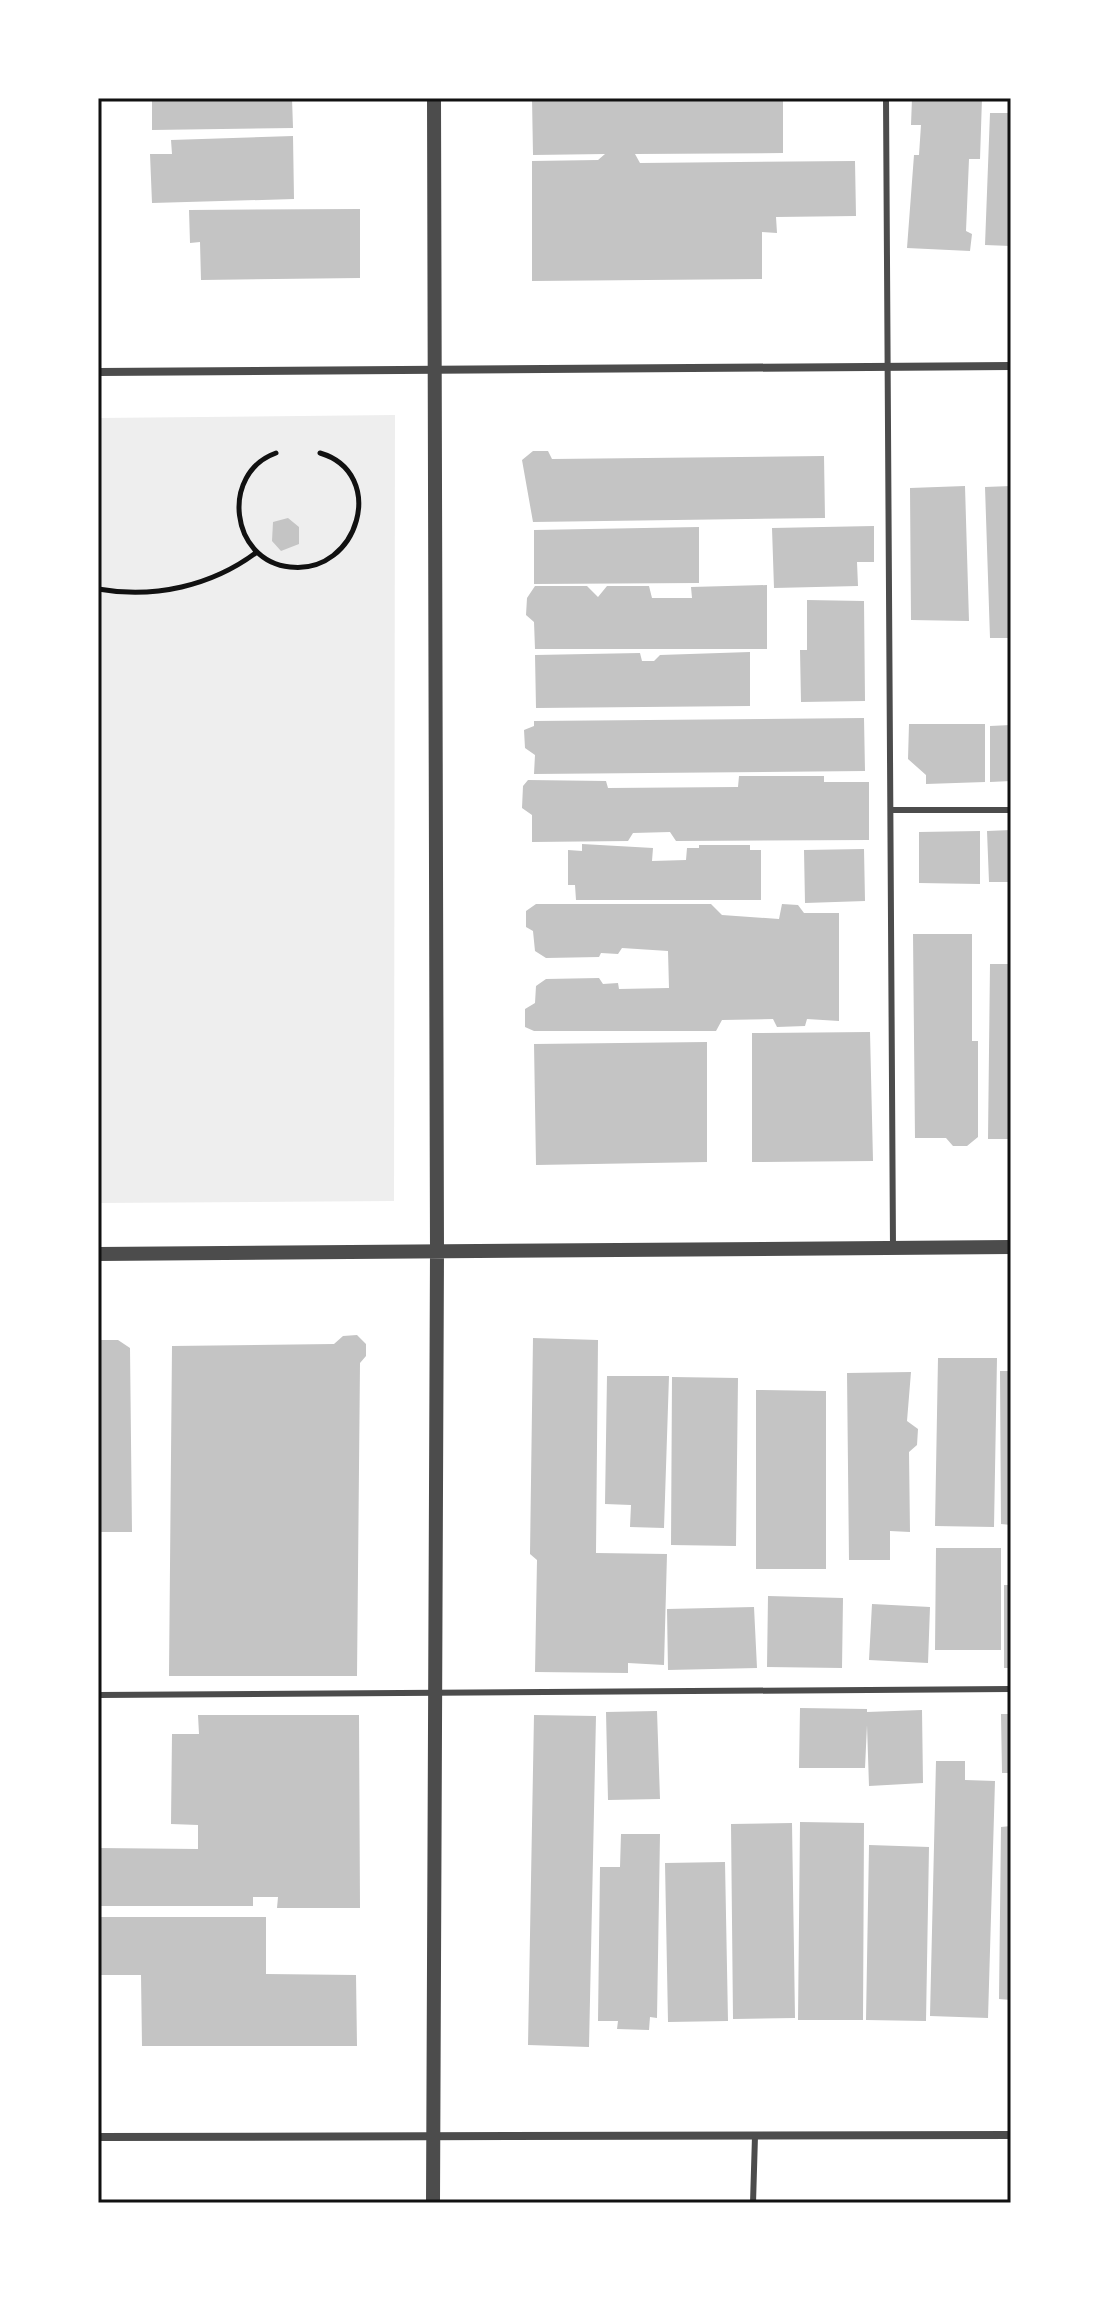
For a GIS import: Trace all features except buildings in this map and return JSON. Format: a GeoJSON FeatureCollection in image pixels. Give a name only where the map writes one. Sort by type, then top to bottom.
{"type":"FeatureCollection","features":[{"type":"Feature","properties":{"kind":"street"},"geometry":{"type":"LineString","coordinates":[[433,2203],[437,1252],[434,98]]}},
{"type":"Feature","properties":{"kind":"street"},"geometry":{"type":"LineString","coordinates":[[98,372],[1011,366]]}},
{"type":"Feature","properties":{"kind":"street"},"geometry":{"type":"LineString","coordinates":[[98,1254],[1011,1247]]}},
{"type":"Feature","properties":{"kind":"street"},"geometry":{"type":"LineString","coordinates":[[98,2137],[1011,2135]]}},
{"type":"Feature","properties":{"kind":"lane"},"geometry":{"type":"LineString","coordinates":[[886,98],[893,1248]]}},
{"type":"Feature","properties":{"kind":"lane"},"geometry":{"type":"LineString","coordinates":[[891,810],[1011,810]]}},
{"type":"Feature","properties":{"kind":"lane"},"geometry":{"type":"LineString","coordinates":[[98,1695],[1011,1689]]}},
{"type":"Feature","properties":{"kind":"lane"},"geometry":{"type":"LineString","coordinates":[[753,2203],[755,2136]]}},
{"type":"Feature","properties":{"kind":"path"},"geometry":{"type":"LineString","coordinates":[[276,453],[260,459],[240,487],[239,522],[257,552],[280,565],[308,567],[340,552],[351,539],[360,504],[357,487],[336,457],[320,453]]}},
{"type":"Feature","properties":{"kind":"path"},"geometry":{"type":"LineString","coordinates":[[98,589],[149,594],[191,585],[237,567],[257,552]]}},
{"type":"Feature","properties":{"kind":"shaded area"},"geometry":{"type":"Polygon","coordinates":[[[395,415],[394,1201],[98,1203],[98,418],[395,415]]]}}]}
